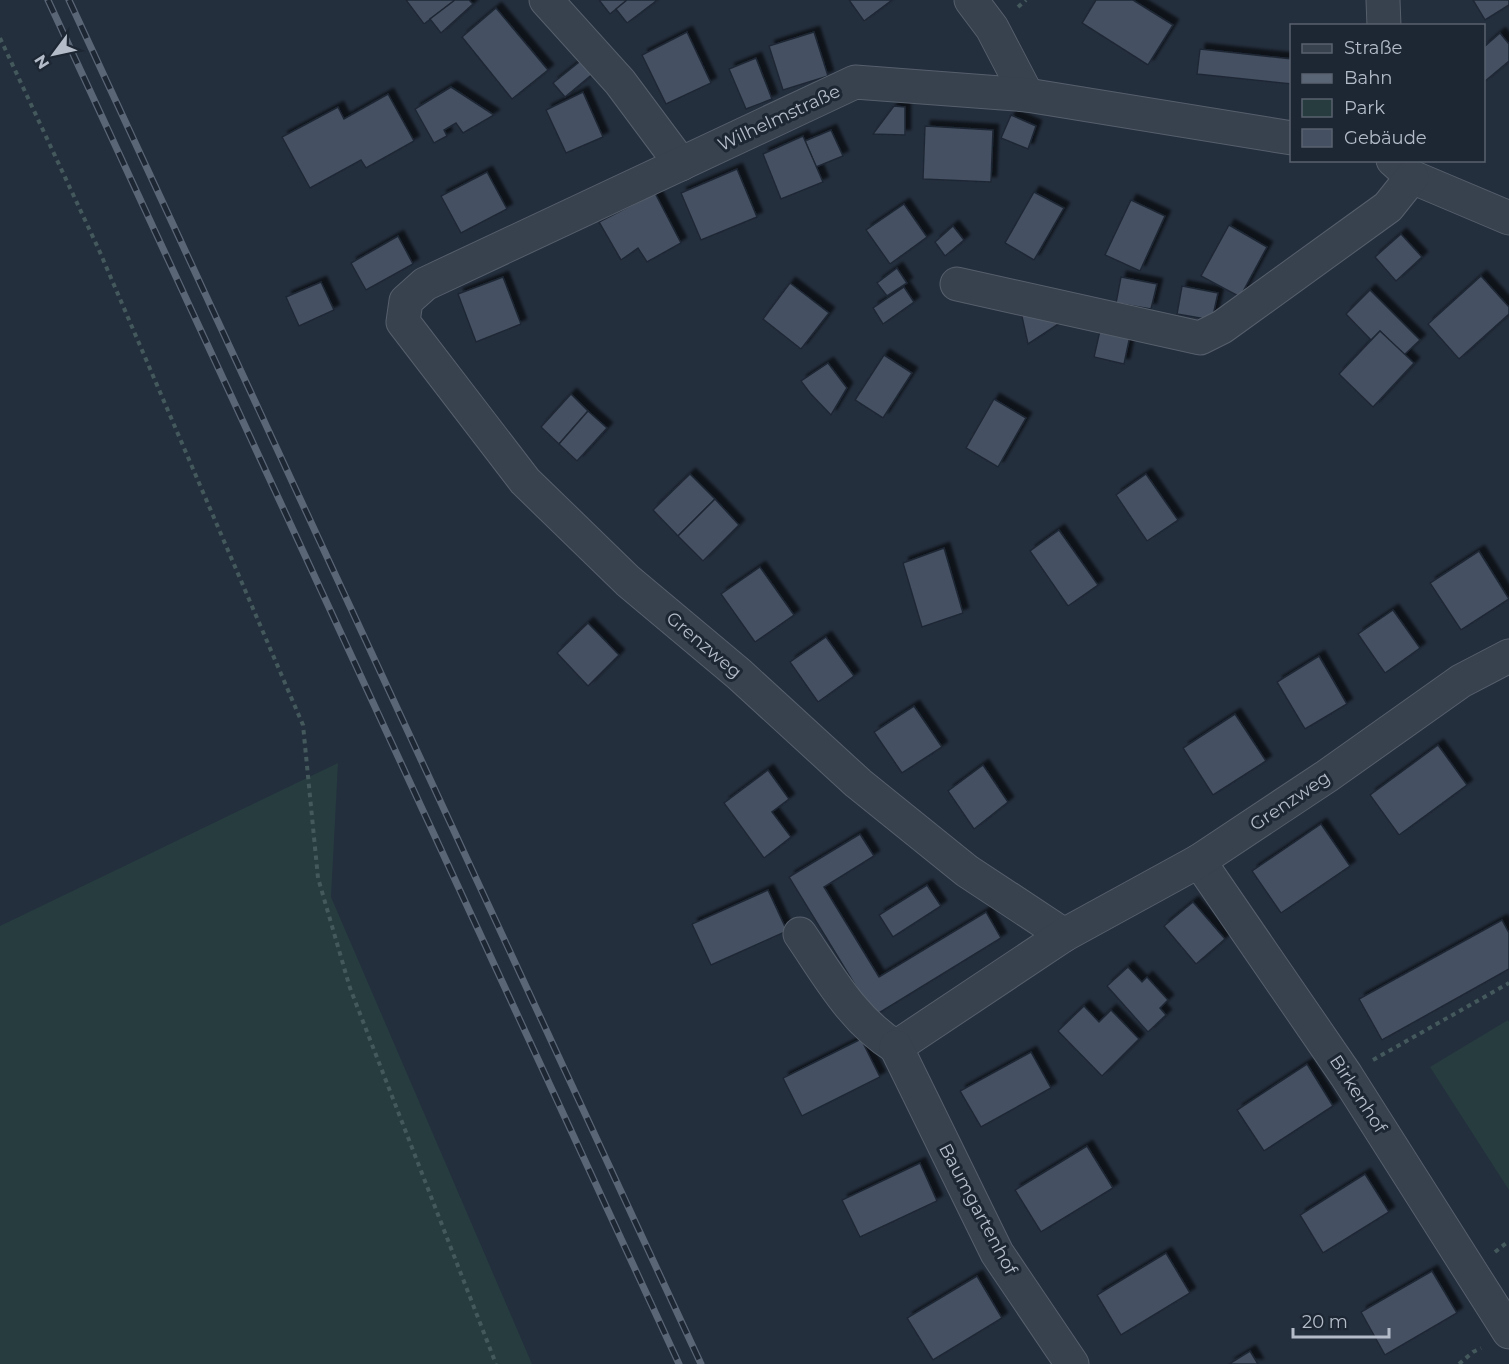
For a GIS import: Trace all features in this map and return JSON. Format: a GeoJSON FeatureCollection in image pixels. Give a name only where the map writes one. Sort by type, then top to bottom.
{"type":"FeatureCollection","features":[{"type":"Feature","properties":{"kind":"street"},"geometry":{"type":"LineString","coordinates":[[546,0],[620,82],[681,164]]}},
{"type":"Feature","properties":{"kind":"street"},"geometry":{"type":"LineString","coordinates":[[971,0],[992,28],[1027,95]]}},
{"type":"Feature","properties":{"kind":"street"},"geometry":{"type":"LineString","coordinates":[[1383,0],[1384,24]]}},
{"type":"Feature","properties":{"kind":"street","name":"Wilhelmstraße"},"geometry":{"type":"LineString","coordinates":[[406,301],[425,284],[855,82],[1027,95],[1290,138]]}},
{"type":"Feature","properties":{"kind":"street"},"geometry":{"type":"LineString","coordinates":[[957,284],[1200,338],[1222,327],[1388,207],[1403,169],[1509,219]]}},
{"type":"Feature","properties":{"kind":"street","name":"Grenzweg"},"geometry":{"type":"LineString","coordinates":[[406,301],[404,322],[525,481],[628,581],[739,674],[875,796],[967,871],[1064,935]]}},
{"type":"Feature","properties":{"kind":"street","name":"Grenzweg"},"geometry":{"type":"LineString","coordinates":[[896,1047],[1064,935],[1199,861],[1327,776],[1461,681],[1509,656]]}},
{"type":"Feature","properties":{"kind":"street","name":"Birkenhof"},"geometry":{"type":"LineString","coordinates":[[1199,861],[1346,1075],[1509,1332]]}},
{"type":"Feature","properties":{"kind":"street"},"geometry":{"type":"LineString","coordinates":[[800,934],[863,1022],[878,1036],[896,1047]]}},
{"type":"Feature","properties":{"kind":"street","name":"Baumgartenhof"},"geometry":{"type":"LineString","coordinates":[[896,1047],[997,1253],[1072,1364]]}},
{"type":"Feature","properties":{"kind":"path"},"geometry":{"type":"LineString","coordinates":[[0,38],[99,250],[303,725],[318,878],[350,988],[496,1364]]}},
{"type":"Feature","properties":{"kind":"path"},"geometry":{"type":"LineString","coordinates":[[1346,1075],[1509,983]]}},
{"type":"Feature","properties":{"kind":"green space"},"geometry":{"type":"Polygon","coordinates":[[[338,763],[331,897],[532,1364],[0,1364],[0,926],[338,763]]]}},
{"type":"Feature","properties":{"kind":"green space"},"geometry":{"type":"Polygon","coordinates":[[[1508,1020],[1509,1022],[1509,1190],[1430,1067],[1508,1020]]]}},
{"type":"Feature","properties":{"kind":"building"},"geometry":{"type":"Polygon","coordinates":[[[406,0],[455,0],[424,24],[406,0]]]}},
{"type":"Feature","properties":{"kind":"building"},"geometry":{"type":"Polygon","coordinates":[[[455,0],[469,0],[473,4],[441,33],[430,19],[455,0]]]}},
{"type":"Feature","properties":{"kind":"building"},"geometry":{"type":"Polygon","coordinates":[[[599,0],[627,0],[610,14],[599,0]]]}},
{"type":"Feature","properties":{"kind":"building"},"geometry":{"type":"Polygon","coordinates":[[[627,0],[656,1],[627,23],[616,9],[627,0]]]}},
{"type":"Feature","properties":{"kind":"building"},"geometry":{"type":"Polygon","coordinates":[[[849,0],[892,0],[864,21],[849,0]]]}},
{"type":"Feature","properties":{"kind":"building"},"geometry":{"type":"Polygon","coordinates":[[[1096,0],[1133,0],[1173,25],[1148,65],[1082,23],[1096,0]]]}},
{"type":"Feature","properties":{"kind":"building"},"geometry":{"type":"Polygon","coordinates":[[[1473,0],[1509,0],[1509,5],[1485,20],[1473,0]]]}},
{"type":"Feature","properties":{"kind":"building"},"geometry":{"type":"Polygon","coordinates":[[[496,8],[548,70],[512,99],[462,37],[496,8]]]}},
{"type":"Feature","properties":{"kind":"building"},"geometry":{"type":"Polygon","coordinates":[[[687,32],[711,83],[666,104],[642,55],[687,32]]]}},
{"type":"Feature","properties":{"kind":"building"},"geometry":{"type":"Polygon","coordinates":[[[814,32],[828,76],[783,90],[769,46],[814,32]]]}},
{"type":"Feature","properties":{"kind":"building"},"geometry":{"type":"Polygon","coordinates":[[[1500,33],[1509,44],[1509,61],[1485,81],[1485,46],[1500,33]]]}},
{"type":"Feature","properties":{"kind":"building"},"geometry":{"type":"Polygon","coordinates":[[[1200,49],[1290,59],[1290,84],[1197,74],[1200,49]]]}},
{"type":"Feature","properties":{"kind":"building"},"geometry":{"type":"Polygon","coordinates":[[[756,58],[772,99],[746,109],[729,69],[756,58]]]}},
{"type":"Feature","properties":{"kind":"building"},"geometry":{"type":"Polygon","coordinates":[[[583,59],[595,72],[565,97],[553,83],[583,59]]]}},
{"type":"Feature","properties":{"kind":"building"},"geometry":{"type":"Polygon","coordinates":[[[451,87],[494,115],[463,133],[456,123],[444,130],[447,136],[434,143],[415,109],[451,87]]]}},
{"type":"Feature","properties":{"kind":"building"},"geometry":{"type":"Polygon","coordinates":[[[583,92],[603,137],[566,153],[546,110],[583,92]]]}},
{"type":"Feature","properties":{"kind":"building"},"geometry":{"type":"Polygon","coordinates":[[[388,94],[414,141],[366,168],[361,160],[310,188],[282,137],[338,107],[344,119],[388,94]]]}},
{"type":"Feature","properties":{"kind":"building"},"geometry":{"type":"Polygon","coordinates":[[[894,106],[905,107],[905,135],[873,134],[894,106]]]}},
{"type":"Feature","properties":{"kind":"building"},"geometry":{"type":"Polygon","coordinates":[[[1011,115],[1036,126],[1028,149],[1001,138],[1011,115]]]}},
{"type":"Feature","properties":{"kind":"building"},"geometry":{"type":"Polygon","coordinates":[[[925,126],[993,130],[991,182],[923,179],[925,126]]]}},
{"type":"Feature","properties":{"kind":"building"},"geometry":{"type":"Polygon","coordinates":[[[831,130],[843,156],[816,167],[805,141],[831,130]]]}},
{"type":"Feature","properties":{"kind":"building"},"geometry":{"type":"Polygon","coordinates":[[[803,136],[823,182],[781,199],[763,154],[803,136]]]}},
{"type":"Feature","properties":{"kind":"building"},"geometry":{"type":"Polygon","coordinates":[[[737,169],[757,217],[701,240],[681,193],[737,169]]]}},
{"type":"Feature","properties":{"kind":"building"},"geometry":{"type":"Polygon","coordinates":[[[487,172],[507,209],[461,233],[441,196],[487,172]]]}},
{"type":"Feature","properties":{"kind":"building"},"geometry":{"type":"Polygon","coordinates":[[[1034,192],[1064,208],[1034,260],[1005,243],[1034,192]]]}},
{"type":"Feature","properties":{"kind":"building"},"geometry":{"type":"Polygon","coordinates":[[[655,193],[681,243],[647,262],[638,248],[621,260],[599,222],[655,193]]]}},
{"type":"Feature","properties":{"kind":"building"},"geometry":{"type":"Polygon","coordinates":[[[1131,200],[1165,216],[1140,271],[1105,255],[1131,200]]]}},
{"type":"Feature","properties":{"kind":"building"},"geometry":{"type":"Polygon","coordinates":[[[904,204],[927,237],[890,264],[866,230],[904,204]]]}},
{"type":"Feature","properties":{"kind":"building"},"geometry":{"type":"Polygon","coordinates":[[[1229,225],[1267,247],[1240,297],[1201,276],[1229,225]]]}},
{"type":"Feature","properties":{"kind":"building"},"geometry":{"type":"Polygon","coordinates":[[[953,226],[964,240],[945,256],[935,242],[953,226]]]}},
{"type":"Feature","properties":{"kind":"building"},"geometry":{"type":"Polygon","coordinates":[[[1401,234],[1422,257],[1396,281],[1375,257],[1401,234]]]}},
{"type":"Feature","properties":{"kind":"building"},"geometry":{"type":"Polygon","coordinates":[[[398,236],[413,264],[366,290],[351,263],[398,236]]]}},
{"type":"Feature","properties":{"kind":"building"},"geometry":{"type":"Polygon","coordinates":[[[897,268],[907,283],[887,296],[877,283],[897,268]]]}},
{"type":"Feature","properties":{"kind":"building"},"geometry":{"type":"Polygon","coordinates":[[[1481,276],[1509,307],[1509,314],[1459,359],[1428,324],[1481,276]]]}},
{"type":"Feature","properties":{"kind":"building"},"geometry":{"type":"Polygon","coordinates":[[[503,277],[521,324],[476,342],[458,294],[503,277]]]}},
{"type":"Feature","properties":{"kind":"building"},"geometry":{"type":"Polygon","coordinates":[[[1121,277],[1157,284],[1151,309],[1116,303],[1121,277]]]}},
{"type":"Feature","properties":{"kind":"building"},"geometry":{"type":"Polygon","coordinates":[[[321,282],[334,310],[299,326],[286,297],[321,282]]]}},
{"type":"Feature","properties":{"kind":"building"},"geometry":{"type":"Polygon","coordinates":[[[790,283],[829,313],[801,349],[763,319],[790,283]]]}},
{"type":"Feature","properties":{"kind":"building"},"geometry":{"type":"Polygon","coordinates":[[[1182,286],[1218,293],[1212,320],[1177,314],[1182,286]]]}},
{"type":"Feature","properties":{"kind":"building"},"geometry":{"type":"Polygon","coordinates":[[[904,287],[914,302],[883,324],[873,308],[904,287]]]}},
{"type":"Feature","properties":{"kind":"building"},"geometry":{"type":"Polygon","coordinates":[[[1370,290],[1420,340],[1404,355],[1380,331],[1371,340],[1346,314],[1370,290]]]}},
{"type":"Feature","properties":{"kind":"building"},"geometry":{"type":"Polygon","coordinates":[[[1021,312],[1060,323],[1028,344],[1021,312]]]}},
{"type":"Feature","properties":{"kind":"building"},"geometry":{"type":"Polygon","coordinates":[[[1101,326],[1131,331],[1124,364],[1094,357],[1101,326]]]}},
{"type":"Feature","properties":{"kind":"building"},"geometry":{"type":"Polygon","coordinates":[[[1380,331],[1414,363],[1373,407],[1339,374],[1380,331]]]}},
{"type":"Feature","properties":{"kind":"building"},"geometry":{"type":"Polygon","coordinates":[[[884,355],[912,373],[883,418],[855,400],[884,355]]]}},
{"type":"Feature","properties":{"kind":"building"},"geometry":{"type":"Polygon","coordinates":[[[828,363],[847,388],[831,415],[801,381],[828,363]]]}},
{"type":"Feature","properties":{"kind":"building"},"geometry":{"type":"Polygon","coordinates":[[[571,394],[588,411],[559,444],[541,427],[571,394]]]}},
{"type":"Feature","properties":{"kind":"building"},"geometry":{"type":"Polygon","coordinates":[[[994,399],[1026,418],[998,467],[966,448],[994,399]]]}},
{"type":"Feature","properties":{"kind":"building"},"geometry":{"type":"Polygon","coordinates":[[[588,411],[607,428],[577,461],[559,444],[588,411]]]}},
{"type":"Feature","properties":{"kind":"building"},"geometry":{"type":"Polygon","coordinates":[[[690,474],[715,499],[678,536],[653,510],[690,474]]]}},
{"type":"Feature","properties":{"kind":"building"},"geometry":{"type":"Polygon","coordinates":[[[1146,474],[1178,520],[1147,541],[1116,495],[1146,474]]]}},
{"type":"Feature","properties":{"kind":"building"},"geometry":{"type":"Polygon","coordinates":[[[715,499],[739,525],[703,561],[678,536],[715,499]]]}},
{"type":"Feature","properties":{"kind":"building"},"geometry":{"type":"Polygon","coordinates":[[[1059,530],[1098,585],[1068,606],[1030,551],[1059,530]]]}},
{"type":"Feature","properties":{"kind":"building"},"geometry":{"type":"Polygon","coordinates":[[[944,548],[963,613],[922,627],[903,563],[944,548]]]}},
{"type":"Feature","properties":{"kind":"building"},"geometry":{"type":"Polygon","coordinates":[[[1479,551],[1509,599],[1461,630],[1430,583],[1479,551]]]}},
{"type":"Feature","properties":{"kind":"building"},"geometry":{"type":"Polygon","coordinates":[[[760,567],[794,615],[755,642],[721,594],[760,567]]]}},
{"type":"Feature","properties":{"kind":"building"},"geometry":{"type":"Polygon","coordinates":[[[1393,610],[1420,648],[1385,673],[1358,634],[1393,610]]]}},
{"type":"Feature","properties":{"kind":"building"},"geometry":{"type":"Polygon","coordinates":[[[588,623],[619,655],[588,686],[557,653],[588,623]]]}},
{"type":"Feature","properties":{"kind":"building"},"geometry":{"type":"Polygon","coordinates":[[[826,637],[854,676],[818,702],[790,662],[826,637]]]}},
{"type":"Feature","properties":{"kind":"building"},"geometry":{"type":"Polygon","coordinates":[[[1319,656],[1347,704],[1305,729],[1277,682],[1319,656]]]}},
{"type":"Feature","properties":{"kind":"building"},"geometry":{"type":"Polygon","coordinates":[[[914,706],[942,747],[902,773],[874,732],[914,706]]]}},
{"type":"Feature","properties":{"kind":"building"},"geometry":{"type":"Polygon","coordinates":[[[1235,714],[1266,761],[1213,795],[1183,748],[1235,714]]]}},
{"type":"Feature","properties":{"kind":"building"},"geometry":{"type":"Polygon","coordinates":[[[1438,745],[1467,785],[1399,835],[1370,795],[1438,745]]]}},
{"type":"Feature","properties":{"kind":"building"},"geometry":{"type":"Polygon","coordinates":[[[983,765],[1008,802],[974,829],[948,791],[983,765]]]}},
{"type":"Feature","properties":{"kind":"building"},"geometry":{"type":"Polygon","coordinates":[[[768,770],[789,799],[772,812],[791,837],[764,858],[724,803],[768,770]]]}},
{"type":"Feature","properties":{"kind":"building"},"geometry":{"type":"Polygon","coordinates":[[[1321,824],[1350,866],[1281,913],[1252,871],[1321,824]]]}},
{"type":"Feature","properties":{"kind":"building"},"geometry":{"type":"Polygon","coordinates":[[[860,834],[874,856],[824,887],[879,977],[986,912],[1001,938],[874,1016],[789,877],[860,834]]]}},
{"type":"Feature","properties":{"kind":"building"},"geometry":{"type":"Polygon","coordinates":[[[927,885],[941,906],[893,937],[879,915],[927,885]]]}},
{"type":"Feature","properties":{"kind":"building"},"geometry":{"type":"Polygon","coordinates":[[[768,890],[787,931],[711,965],[692,924],[768,890]]]}},
{"type":"Feature","properties":{"kind":"building"},"geometry":{"type":"Polygon","coordinates":[[[1193,902],[1225,939],[1196,964],[1164,926],[1193,902]]]}},
{"type":"Feature","properties":{"kind":"building"},"geometry":{"type":"Polygon","coordinates":[[[1502,920],[1509,933],[1509,969],[1382,1040],[1359,999],[1502,920]]]}},
{"type":"Feature","properties":{"kind":"building"},"geometry":{"type":"Polygon","coordinates":[[[1128,967],[1142,982],[1147,977],[1168,1000],[1160,1008],[1166,1015],[1148,1032],[1107,986],[1128,967]]]}},
{"type":"Feature","properties":{"kind":"building"},"geometry":{"type":"Polygon","coordinates":[[[1084,1006],[1099,1022],[1111,1010],[1139,1039],[1102,1076],[1058,1031],[1084,1006]]]}},
{"type":"Feature","properties":{"kind":"building"},"geometry":{"type":"Polygon","coordinates":[[[861,1039],[880,1077],[802,1116],[783,1078],[861,1039]]]}},
{"type":"Feature","properties":{"kind":"building"},"geometry":{"type":"Polygon","coordinates":[[[1031,1052],[1051,1088],[981,1127],[960,1091],[1031,1052]]]}},
{"type":"Feature","properties":{"kind":"building"},"geometry":{"type":"Polygon","coordinates":[[[1307,1064],[1333,1106],[1264,1151],[1237,1110],[1307,1064]]]}},
{"type":"Feature","properties":{"kind":"building"},"geometry":{"type":"Polygon","coordinates":[[[1087,1146],[1113,1188],[1041,1232],[1015,1190],[1087,1146]]]}},
{"type":"Feature","properties":{"kind":"building"},"geometry":{"type":"Polygon","coordinates":[[[920,1163],[937,1201],[860,1237],[842,1200],[920,1163]]]}},
{"type":"Feature","properties":{"kind":"building"},"geometry":{"type":"Polygon","coordinates":[[[1365,1174],[1389,1212],[1323,1253],[1300,1215],[1365,1174]]]}},
{"type":"Feature","properties":{"kind":"building"},"geometry":{"type":"Polygon","coordinates":[[[1166,1253],[1190,1293],[1121,1335],[1097,1295],[1166,1253]]]}},
{"type":"Feature","properties":{"kind":"building"},"geometry":{"type":"Polygon","coordinates":[[[1432,1271],[1457,1313],[1385,1355],[1361,1312],[1432,1271]]]}},
{"type":"Feature","properties":{"kind":"building"},"geometry":{"type":"Polygon","coordinates":[[[977,1276],[1002,1318],[933,1360],[907,1318],[977,1276]]]}},
{"type":"Feature","properties":{"kind":"building"},"geometry":{"type":"Polygon","coordinates":[[[1250,1351],[1258,1364],[1229,1364],[1250,1351]]]}},
{"type":"Feature","properties":{"kind":"railway"},"geometry":{"type":"LineString","coordinates":[[48,0],[679,1364]]}},
{"type":"Feature","properties":{"kind":"railway"},"geometry":{"type":"LineString","coordinates":[[69,0],[701,1364]]}}]}
